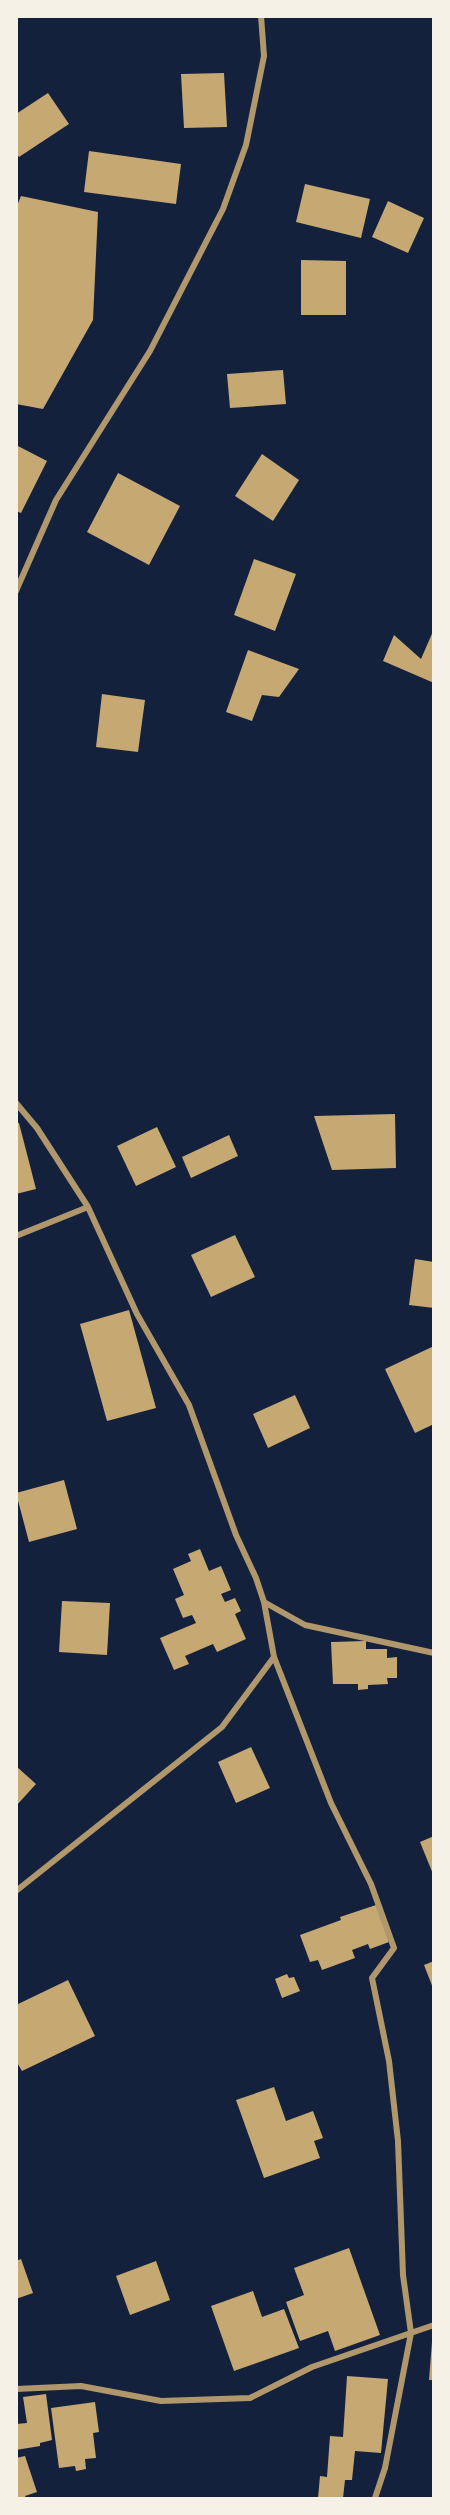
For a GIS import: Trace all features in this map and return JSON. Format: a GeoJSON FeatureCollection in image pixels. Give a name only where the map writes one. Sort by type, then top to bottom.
{"type":"FeatureCollection","features":[{"type":"Feature","properties":{"kind":"street"},"geometry":{"type":"LineString","coordinates":[[16,591],[56,501],[150,351],[223,209],[246,145],[264,56],[261,16]]}},
{"type":"Feature","properties":{"kind":"street"},"geometry":{"type":"LineString","coordinates":[[16,1103],[37,1128],[88,1207],[137,1314],[189,1405],[236,1535],[256,1578],[264,1602],[274,1656],[331,1803],[371,1884],[394,1948],[372,1978],[389,2061],[396,2130],[403,2275],[411,2333],[385,2468],[375,2499]]}},
{"type":"Feature","properties":{"kind":"street"},"geometry":{"type":"LineString","coordinates":[[16,1236],[88,1207]]}},
{"type":"Feature","properties":{"kind":"street"},"geometry":{"type":"LineString","coordinates":[[264,1602],[305,1625],[434,1653]]}},
{"type":"Feature","properties":{"kind":"street"},"geometry":{"type":"LineString","coordinates":[[16,1890],[222,1727],[274,1656]]}},
{"type":"Feature","properties":{"kind":"street"},"geometry":{"type":"LineString","coordinates":[[16,2389],[81,2386],[161,2401],[250,2398],[312,2367],[434,2325]]}},
{"type":"Feature","properties":{"kind":"building"},"geometry":{"type":"Polygon","coordinates":[[[224,73],[227,127],[184,128],[181,74],[224,73]]]}},
{"type":"Feature","properties":{"kind":"building"},"geometry":{"type":"Polygon","coordinates":[[[48,93],[69,124],[19,157],[16,153],[16,114],[48,93]]]}},
{"type":"Feature","properties":{"kind":"building"},"geometry":{"type":"Polygon","coordinates":[[[89,151],[181,164],[176,204],[84,192],[89,151]]]}},
{"type":"Feature","properties":{"kind":"building"},"geometry":{"type":"Polygon","coordinates":[[[305,184],[370,199],[361,238],[296,222],[305,184]]]}},
{"type":"Feature","properties":{"kind":"building"},"geometry":{"type":"Polygon","coordinates":[[[21,196],[98,212],[93,320],[43,409],[16,404],[16,208],[21,196]]]}},
{"type":"Feature","properties":{"kind":"building"},"geometry":{"type":"Polygon","coordinates":[[[388,201],[424,218],[408,253],[372,237],[388,201]]]}},
{"type":"Feature","properties":{"kind":"building"},"geometry":{"type":"Polygon","coordinates":[[[301,260],[346,261],[346,315],[301,315],[301,260]]]}},
{"type":"Feature","properties":{"kind":"building"},"geometry":{"type":"Polygon","coordinates":[[[283,370],[286,404],[230,408],[227,374],[283,370]]]}},
{"type":"Feature","properties":{"kind":"building"},"geometry":{"type":"Polygon","coordinates":[[[16,445],[47,461],[21,513],[16,511],[16,445]]]}},
{"type":"Feature","properties":{"kind":"building"},"geometry":{"type":"Polygon","coordinates":[[[262,454],[299,480],[273,521],[235,496],[262,454]]]}},
{"type":"Feature","properties":{"kind":"building"},"geometry":{"type":"Polygon","coordinates":[[[118,473],[180,506],[149,565],[87,532],[118,473]]]}},
{"type":"Feature","properties":{"kind":"building"},"geometry":{"type":"Polygon","coordinates":[[[254,559],[296,574],[275,631],[234,615],[254,559]]]}},
{"type":"Feature","properties":{"kind":"building"},"geometry":{"type":"Polygon","coordinates":[[[434,629],[434,683],[383,661],[394,635],[421,659],[434,629]]]}},
{"type":"Feature","properties":{"kind":"building"},"geometry":{"type":"Polygon","coordinates":[[[248,650],[299,669],[279,697],[262,695],[252,721],[226,712],[248,650]]]}},
{"type":"Feature","properties":{"kind":"building"},"geometry":{"type":"Polygon","coordinates":[[[102,694],[145,700],[138,752],[96,747],[102,694]]]}},
{"type":"Feature","properties":{"kind":"building"},"geometry":{"type":"Polygon","coordinates":[[[395,1114],[396,1168],[332,1170],[314,1116],[395,1114]]]}},
{"type":"Feature","properties":{"kind":"building"},"geometry":{"type":"Polygon","coordinates":[[[16,1123],[19,1123],[36,1189],[16,1194],[16,1123]]]}},
{"type":"Feature","properties":{"kind":"building"},"geometry":{"type":"Polygon","coordinates":[[[157,1127],[176,1167],[136,1186],[117,1146],[157,1127]]]}},
{"type":"Feature","properties":{"kind":"building"},"geometry":{"type":"Polygon","coordinates":[[[229,1135],[238,1156],[191,1178],[182,1157],[229,1135]]]}},
{"type":"Feature","properties":{"kind":"building"},"geometry":{"type":"Polygon","coordinates":[[[235,1235],[255,1277],[211,1297],[191,1255],[235,1235]]]}},
{"type":"Feature","properties":{"kind":"building"},"geometry":{"type":"Polygon","coordinates":[[[415,1259],[434,1262],[434,1308],[409,1305],[415,1259]]]}},
{"type":"Feature","properties":{"kind":"building"},"geometry":{"type":"Polygon","coordinates":[[[129,1310],[156,1408],[107,1421],[80,1324],[129,1310]]]}},
{"type":"Feature","properties":{"kind":"building"},"geometry":{"type":"Polygon","coordinates":[[[434,1346],[434,1424],[415,1433],[385,1369],[434,1346]]]}},
{"type":"Feature","properties":{"kind":"building"},"geometry":{"type":"Polygon","coordinates":[[[295,1395],[310,1428],[268,1448],[253,1414],[295,1395]]]}},
{"type":"Feature","properties":{"kind":"building"},"geometry":{"type":"Polygon","coordinates":[[[64,1480],[77,1529],[29,1542],[16,1493],[64,1480]]]}},
{"type":"Feature","properties":{"kind":"building"},"geometry":{"type":"Polygon","coordinates":[[[200,1549],[209,1571],[221,1566],[231,1590],[221,1594],[225,1602],[235,1598],[241,1611],[235,1614],[246,1639],[217,1652],[213,1644],[185,1656],[189,1664],[174,1670],[160,1638],[196,1623],[192,1615],[183,1618],[175,1599],[184,1595],[173,1569],[191,1561],[188,1554],[200,1549]]]}},
{"type":"Feature","properties":{"kind":"building"},"geometry":{"type":"Polygon","coordinates":[[[62,1601],[110,1603],[107,1655],[59,1652],[62,1601]]]}},
{"type":"Feature","properties":{"kind":"building"},"geometry":{"type":"Polygon","coordinates":[[[366,1641],[366,1649],[387,1649],[387,1658],[397,1657],[397,1678],[387,1678],[388,1684],[368,1685],[368,1689],[358,1690],[358,1684],[333,1684],[331,1642],[366,1641]]]}},
{"type":"Feature","properties":{"kind":"building"},"geometry":{"type":"Polygon","coordinates":[[[251,1747],[270,1788],[236,1803],[218,1762],[251,1747]]]}},
{"type":"Feature","properties":{"kind":"building"},"geometry":{"type":"Polygon","coordinates":[[[16,1766],[36,1784],[16,1806],[16,1766]]]}},
{"type":"Feature","properties":{"kind":"building"},"geometry":{"type":"Polygon","coordinates":[[[434,1836],[434,1874],[433,1874],[420,1842],[434,1836]]]}},
{"type":"Feature","properties":{"kind":"building"},"geometry":{"type":"Polygon","coordinates":[[[376,1905],[389,1942],[370,1949],[368,1944],[352,1950],[355,1958],[322,1970],[318,1960],[310,1962],[300,1935],[341,1920],[340,1917],[376,1905]]]}},
{"type":"Feature","properties":{"kind":"building"},"geometry":{"type":"Polygon","coordinates":[[[434,1961],[434,1988],[433,1988],[424,1965],[434,1961]]]}},
{"type":"Feature","properties":{"kind":"building"},"geometry":{"type":"Polygon","coordinates":[[[287,1974],[289,1978],[294,1977],[300,1991],[282,1998],[275,1979],[287,1974]]]}},
{"type":"Feature","properties":{"kind":"building"},"geometry":{"type":"Polygon","coordinates":[[[68,1980],[95,2036],[22,2071],[16,2061],[16,2005],[68,1980]]]}},
{"type":"Feature","properties":{"kind":"building"},"geometry":{"type":"Polygon","coordinates":[[[274,2087],[286,2121],[313,2111],[323,2138],[314,2141],[320,2158],[264,2178],[236,2100],[274,2087]]]}},
{"type":"Feature","properties":{"kind":"building"},"geometry":{"type":"Polygon","coordinates":[[[349,2248],[380,2335],[335,2351],[328,2331],[300,2341],[286,2302],[304,2295],[294,2268],[349,2248]]]}},
{"type":"Feature","properties":{"kind":"building"},"geometry":{"type":"Polygon","coordinates":[[[21,2259],[33,2293],[16,2299],[16,2261],[21,2259]]]}},
{"type":"Feature","properties":{"kind":"building"},"geometry":{"type":"Polygon","coordinates":[[[156,2261],[170,2300],[130,2315],[116,2276],[156,2261]]]}},
{"type":"Feature","properties":{"kind":"building"},"geometry":{"type":"Polygon","coordinates":[[[253,2291],[262,2317],[284,2309],[299,2348],[234,2371],[211,2306],[253,2291]]]}},
{"type":"Feature","properties":{"kind":"building"},"geometry":{"type":"Polygon","coordinates":[[[432,2342],[434,2342],[434,2380],[429,2380],[432,2342]]]}},
{"type":"Feature","properties":{"kind":"building"},"geometry":{"type":"Polygon","coordinates":[[[347,2376],[388,2379],[381,2453],[355,2451],[352,2480],[345,2480],[343,2498],[318,2498],[320,2476],[327,2477],[330,2436],[343,2437],[347,2376]]]}},
{"type":"Feature","properties":{"kind":"building"},"geometry":{"type":"Polygon","coordinates":[[[46,2394],[52,2440],[40,2443],[40,2446],[16,2450],[16,2424],[27,2423],[23,2397],[46,2394]]]}},
{"type":"Feature","properties":{"kind":"building"},"geometry":{"type":"Polygon","coordinates":[[[95,2402],[99,2432],[93,2433],[96,2458],[85,2459],[86,2469],[76,2471],[75,2466],[59,2468],[51,2408],[95,2402]]]}},
{"type":"Feature","properties":{"kind":"building"},"geometry":{"type":"Polygon","coordinates":[[[25,2456],[37,2492],[25,2496],[26,2498],[16,2498],[16,2458],[25,2456]]]}}]}
